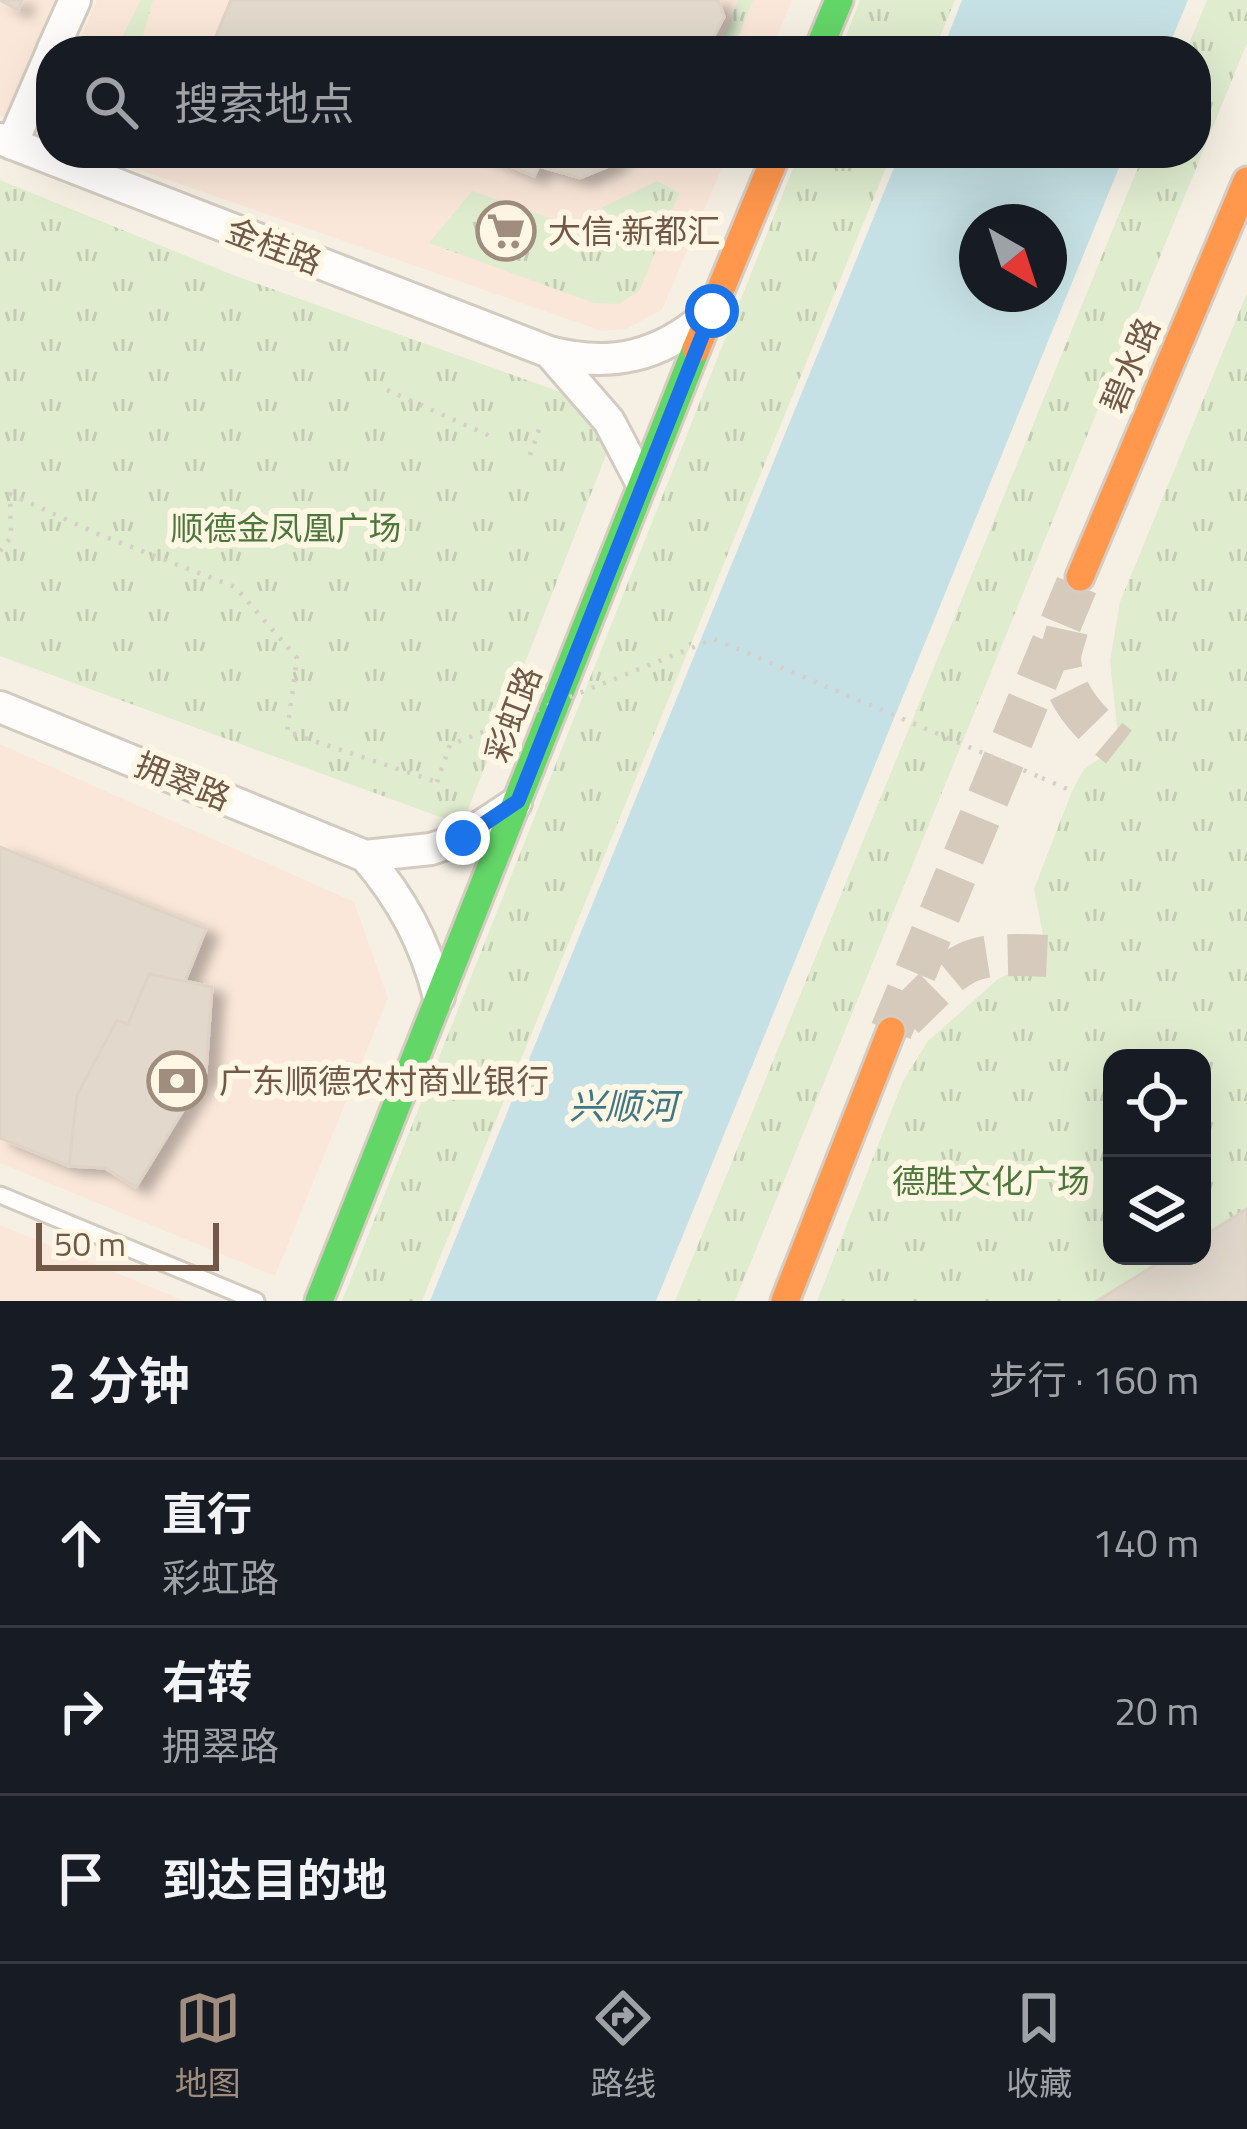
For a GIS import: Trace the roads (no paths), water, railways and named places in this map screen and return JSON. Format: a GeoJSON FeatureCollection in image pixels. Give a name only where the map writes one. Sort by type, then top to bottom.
{"type":"FeatureCollection","features":[{"type":"Feature","properties":{"kind":"main road"},"geometry":{"type":"LineString","coordinates":[[824,36],[839,0]]}},
{"type":"Feature","properties":{"kind":"main road","name":"彩虹路"},"geometry":{"type":"LineString","coordinates":[[319,1301],[641,482],[770,168]]}},
{"type":"Feature","properties":{"kind":"main road","name":"碧水路"},"geometry":{"type":"LineString","coordinates":[[1080,577],[1247,182]]}},
{"type":"Feature","properties":{"kind":"main road"},"geometry":{"type":"LineString","coordinates":[[785,1301],[891,1031]]}},
{"type":"Feature","properties":{"kind":"street"},"geometry":{"type":"LineString","coordinates":[[59,36],[75,0]]}},
{"type":"Feature","properties":{"kind":"street"},"geometry":{"type":"LineString","coordinates":[[6,142],[36,84]]}},
{"type":"Feature","properties":{"kind":"street","name":"金桂路"},"geometry":{"type":"LineString","coordinates":[[6,142],[36,154]]}},
{"type":"Feature","properties":{"kind":"street","name":"金桂路"},"geometry":{"type":"LineString","coordinates":[[73,168],[549,352],[603,362],[630,358],[660,349],[688,333],[712,311]]}},
{"type":"Feature","properties":{"kind":"street","name":"金桂路"},"geometry":{"type":"LineString","coordinates":[[549,352],[600,408],[641,482]]}},
{"type":"Feature","properties":{"kind":"street","name":"拥翠路"},"geometry":{"type":"LineString","coordinates":[[0,707],[365,856],[398,855],[447,843],[492,821],[518,801]]}},
{"type":"Feature","properties":{"kind":"street","name":"拥翠路"},"geometry":{"type":"LineString","coordinates":[[365,856],[406,908],[421,937],[440,1000]]}},
{"type":"Feature","properties":{"kind":"lane"},"geometry":{"type":"LineString","coordinates":[[0,1196],[256,1301]]}},
{"type":"Feature","properties":{"kind":"water"},"geometry":{"type":"Polygon","coordinates":[[[962,0],[1188,0],[1173,36],[948,36],[962,0]]]}},
{"type":"Feature","properties":{"kind":"water","name":"兴顺河"},"geometry":{"type":"Polygon","coordinates":[[[894,168],[1119,168],[1067,295],[1067,204],[959,204],[959,312],[1060,312],[656,1301],[430,1301],[894,168]]]}},
{"type":"Feature","properties":{"kind":"tunnel"},"geometry":{"type":"LineString","coordinates":[[891,1031],[1080,577]]}},
{"type":"Feature","properties":{"kind":"tunnel"},"geometry":{"type":"LineString","coordinates":[[1067,630],[1060,659],[1066,685],[1089,720],[1119,747]]}},
{"type":"Feature","properties":{"kind":"tunnel"},"geometry":{"type":"LineString","coordinates":[[904,1018],[965,963],[996,956],[1047,956]]}},
{"type":"Feature","properties":{"kind":"place","name":"大信·新都汇"},"geometry":{"type":"Point","coordinates":[506,231]}},
{"type":"Feature","properties":{"kind":"place","name":"广东顺德农村商业银行"},"geometry":{"type":"Point","coordinates":[177,1081]}},
{"type":"Feature","properties":{"kind":"park label","name":"顺德金凤凰广场"},"geometry":{"type":"Point","coordinates":[286,528]}},
{"type":"Feature","properties":{"kind":"park label","name":"德胜文化广场"},"geometry":{"type":"Point","coordinates":[991,1181]}}]}
